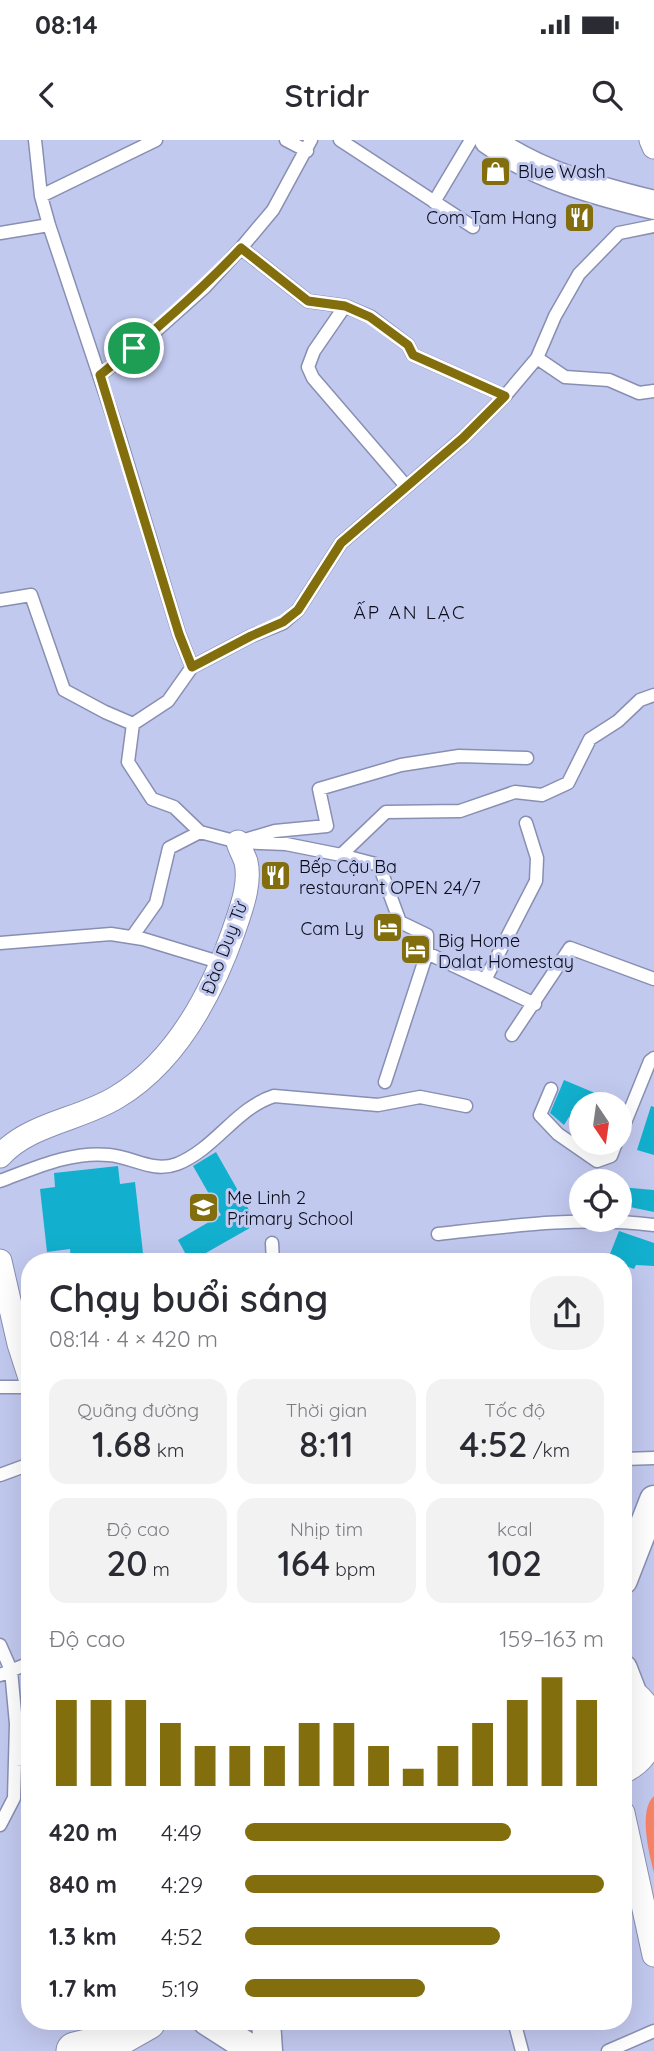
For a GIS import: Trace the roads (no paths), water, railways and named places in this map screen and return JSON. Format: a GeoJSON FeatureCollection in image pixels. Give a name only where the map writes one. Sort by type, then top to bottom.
{"type":"FeatureCollection","features":[{"type":"Feature","properties":{"kind":"main road"},"geometry":{"type":"LineString","coordinates":[[635,1695],[648,1718],[649,1729],[640,1753]]}},
{"type":"Feature","properties":{"kind":"main road"},"geometry":{"type":"LineString","coordinates":[[54,2051],[75,2030]]}},
{"type":"Feature","properties":{"kind":"main road"},"geometry":{"type":"LineString","coordinates":[[75,2051],[108,2043],[131,2030]]}},
{"type":"Feature","properties":{"kind":"street"},"geometry":{"type":"LineString","coordinates":[[489,140],[550,174],[609,194],[654,205]]}},
{"type":"Feature","properties":{"kind":"street"},"geometry":{"type":"LineString","coordinates":[[651,140],[654,147]]}},
{"type":"Feature","properties":{"kind":"street","name":"Đào Duy Từ"},"geometry":{"type":"LineString","coordinates":[[0,1156],[21,1136],[88,1112],[118,1096],[136,1083],[179,1038],[207,995],[243,902],[246,864],[238,842]]}},
{"type":"Feature","properties":{"kind":"street"},"geometry":{"type":"LineString","coordinates":[[1,1267],[21,1350]]}},
{"type":"Feature","properties":{"kind":"street"},"geometry":{"type":"LineString","coordinates":[[632,1557],[654,1500]]}},
{"type":"Feature","properties":{"kind":"street"},"geometry":{"type":"LineString","coordinates":[[632,1854],[654,1955]]}},
{"type":"Feature","properties":{"kind":"street"},"geometry":{"type":"LineString","coordinates":[[221,2030],[254,2051]]}},
{"type":"Feature","properties":{"kind":"street"},"geometry":{"type":"LineString","coordinates":[[250,2030],[265,2051]]}},
{"type":"Feature","properties":{"kind":"street"},"geometry":{"type":"LineString","coordinates":[[265,2051],[266,2030]]}},
{"type":"Feature","properties":{"kind":"lane"},"geometry":{"type":"LineString","coordinates":[[35,140],[41,196],[100,375],[179,634],[192,667]]}},
{"type":"Feature","properties":{"kind":"lane"},"geometry":{"type":"LineString","coordinates":[[41,196],[156,140]]}},
{"type":"Feature","properties":{"kind":"lane"},"geometry":{"type":"LineString","coordinates":[[100,375],[195,296],[273,210],[309,145],[286,140]]}},
{"type":"Feature","properties":{"kind":"lane"},"geometry":{"type":"LineString","coordinates":[[340,140],[473,227]]}},
{"type":"Feature","properties":{"kind":"lane"},"geometry":{"type":"LineString","coordinates":[[434,202],[471,140]]}},
{"type":"Feature","properties":{"kind":"lane"},"geometry":{"type":"LineString","coordinates":[[0,233],[50,225]]}},
{"type":"Feature","properties":{"kind":"lane"},"geometry":{"type":"LineString","coordinates":[[385,1082],[427,953],[427,935],[400,922],[379,865],[286,844],[238,842],[200,832],[174,807],[152,799],[128,762],[133,724],[168,701],[192,667],[283,622],[298,610],[341,543],[463,438],[537,359],[555,316],[579,274],[620,233],[654,226]]}},
{"type":"Feature","properties":{"kind":"lane"},"geometry":{"type":"LineString","coordinates":[[241,248],[308,301],[345,306],[370,317],[408,345],[413,355],[505,396]]}},
{"type":"Feature","properties":{"kind":"lane"},"geometry":{"type":"LineString","coordinates":[[345,306],[314,351],[307,367],[313,378],[406,486]]}},
{"type":"Feature","properties":{"kind":"lane"},"geometry":{"type":"LineString","coordinates":[[537,359],[565,377],[608,380],[639,393],[654,391]]}},
{"type":"Feature","properties":{"kind":"lane"},"geometry":{"type":"LineString","coordinates":[[0,600],[32,595],[64,690],[133,724]]}},
{"type":"Feature","properties":{"kind":"lane"},"geometry":{"type":"LineString","coordinates":[[341,855],[386,812],[460,811],[515,792],[542,795],[568,783],[590,738],[618,721],[640,700],[654,695]]}},
{"type":"Feature","properties":{"kind":"lane"},"geometry":{"type":"LineString","coordinates":[[238,842],[275,831],[327,826],[319,789],[401,765],[460,756],[527,758]]}},
{"type":"Feature","properties":{"kind":"lane"},"geometry":{"type":"LineString","coordinates":[[485,980],[536,881],[537,858],[526,823]]}},
{"type":"Feature","properties":{"kind":"lane"},"geometry":{"type":"LineString","coordinates":[[132,937],[156,904],[169,848],[200,832]]}},
{"type":"Feature","properties":{"kind":"lane"},"geometry":{"type":"LineString","coordinates":[[0,943],[111,934],[132,937],[222,962]]}},
{"type":"Feature","properties":{"kind":"lane"},"geometry":{"type":"LineString","coordinates":[[512,1035],[570,948],[654,979]]}},
{"type":"Feature","properties":{"kind":"lane"},"geometry":{"type":"LineString","coordinates":[[427,953],[535,1004]]}},
{"type":"Feature","properties":{"kind":"lane"},"geometry":{"type":"LineString","coordinates":[[632,1105],[650,1061],[654,1058]]}},
{"type":"Feature","properties":{"kind":"lane"},"geometry":{"type":"LineString","coordinates":[[551,1089],[540,1115],[569,1142]]}},
{"type":"Feature","properties":{"kind":"lane"},"geometry":{"type":"LineString","coordinates":[[0,1181],[59,1160],[84,1155],[110,1155],[149,1167],[176,1164],[206,1148],[258,1101],[274,1096],[378,1105],[421,1097],[466,1106]]}},
{"type":"Feature","properties":{"kind":"lane"},"geometry":{"type":"LineString","coordinates":[[588,1155],[597,1161],[611,1155]]}},
{"type":"Feature","properties":{"kind":"lane"},"geometry":{"type":"LineString","coordinates":[[438,1234],[533,1224],[616,1222],[654,1226]]}},
{"type":"Feature","properties":{"kind":"lane"},"geometry":{"type":"LineString","coordinates":[[272,1243],[273,1253]]}},
{"type":"Feature","properties":{"kind":"lane"},"geometry":{"type":"LineString","coordinates":[[0,1387],[21,1387]]}},
{"type":"Feature","properties":{"kind":"lane"},"geometry":{"type":"LineString","coordinates":[[632,1459],[654,1458]]}},
{"type":"Feature","properties":{"kind":"lane"},"geometry":{"type":"LineString","coordinates":[[0,1475],[21,1467]]}},
{"type":"Feature","properties":{"kind":"lane"},"geometry":{"type":"LineString","coordinates":[[0,1645],[16,1724],[13,1798],[0,1825]]}},
{"type":"Feature","properties":{"kind":"lane"},"geometry":{"type":"LineString","coordinates":[[15,1760],[21,1760]]}},
{"type":"Feature","properties":{"kind":"lane"},"geometry":{"type":"LineString","coordinates":[[516,2030],[522,2051]]}},
{"type":"Feature","properties":{"kind":"lane"},"geometry":{"type":"LineString","coordinates":[[608,2051],[654,2031]]}},
{"type":"Feature","properties":{"kind":"place","name":"Blue Wash"},"geometry":{"type":"Point","coordinates":[495,171]}},
{"type":"Feature","properties":{"kind":"place","name":"Com Tam Hang"},"geometry":{"type":"Point","coordinates":[580,217]}},
{"type":"Feature","properties":{"kind":"place","name":"Bếp Cậu Ba restaurant OPEN 24/7"},"geometry":{"type":"Point","coordinates":[276,876]}},
{"type":"Feature","properties":{"kind":"place","name":"Cam Ly"},"geometry":{"type":"Point","coordinates":[387,928]}},
{"type":"Feature","properties":{"kind":"place","name":"Big Home Dalat Homestay"},"geometry":{"type":"Point","coordinates":[415,950]}},
{"type":"Feature","properties":{"kind":"place","name":"Me Linh 2 Primary School"},"geometry":{"type":"Point","coordinates":[204,1207]}},
{"type":"Feature","properties":{"kind":"district","name":"ẤP AN LẠC"},"geometry":{"type":"Point","coordinates":[410,612]}}]}
